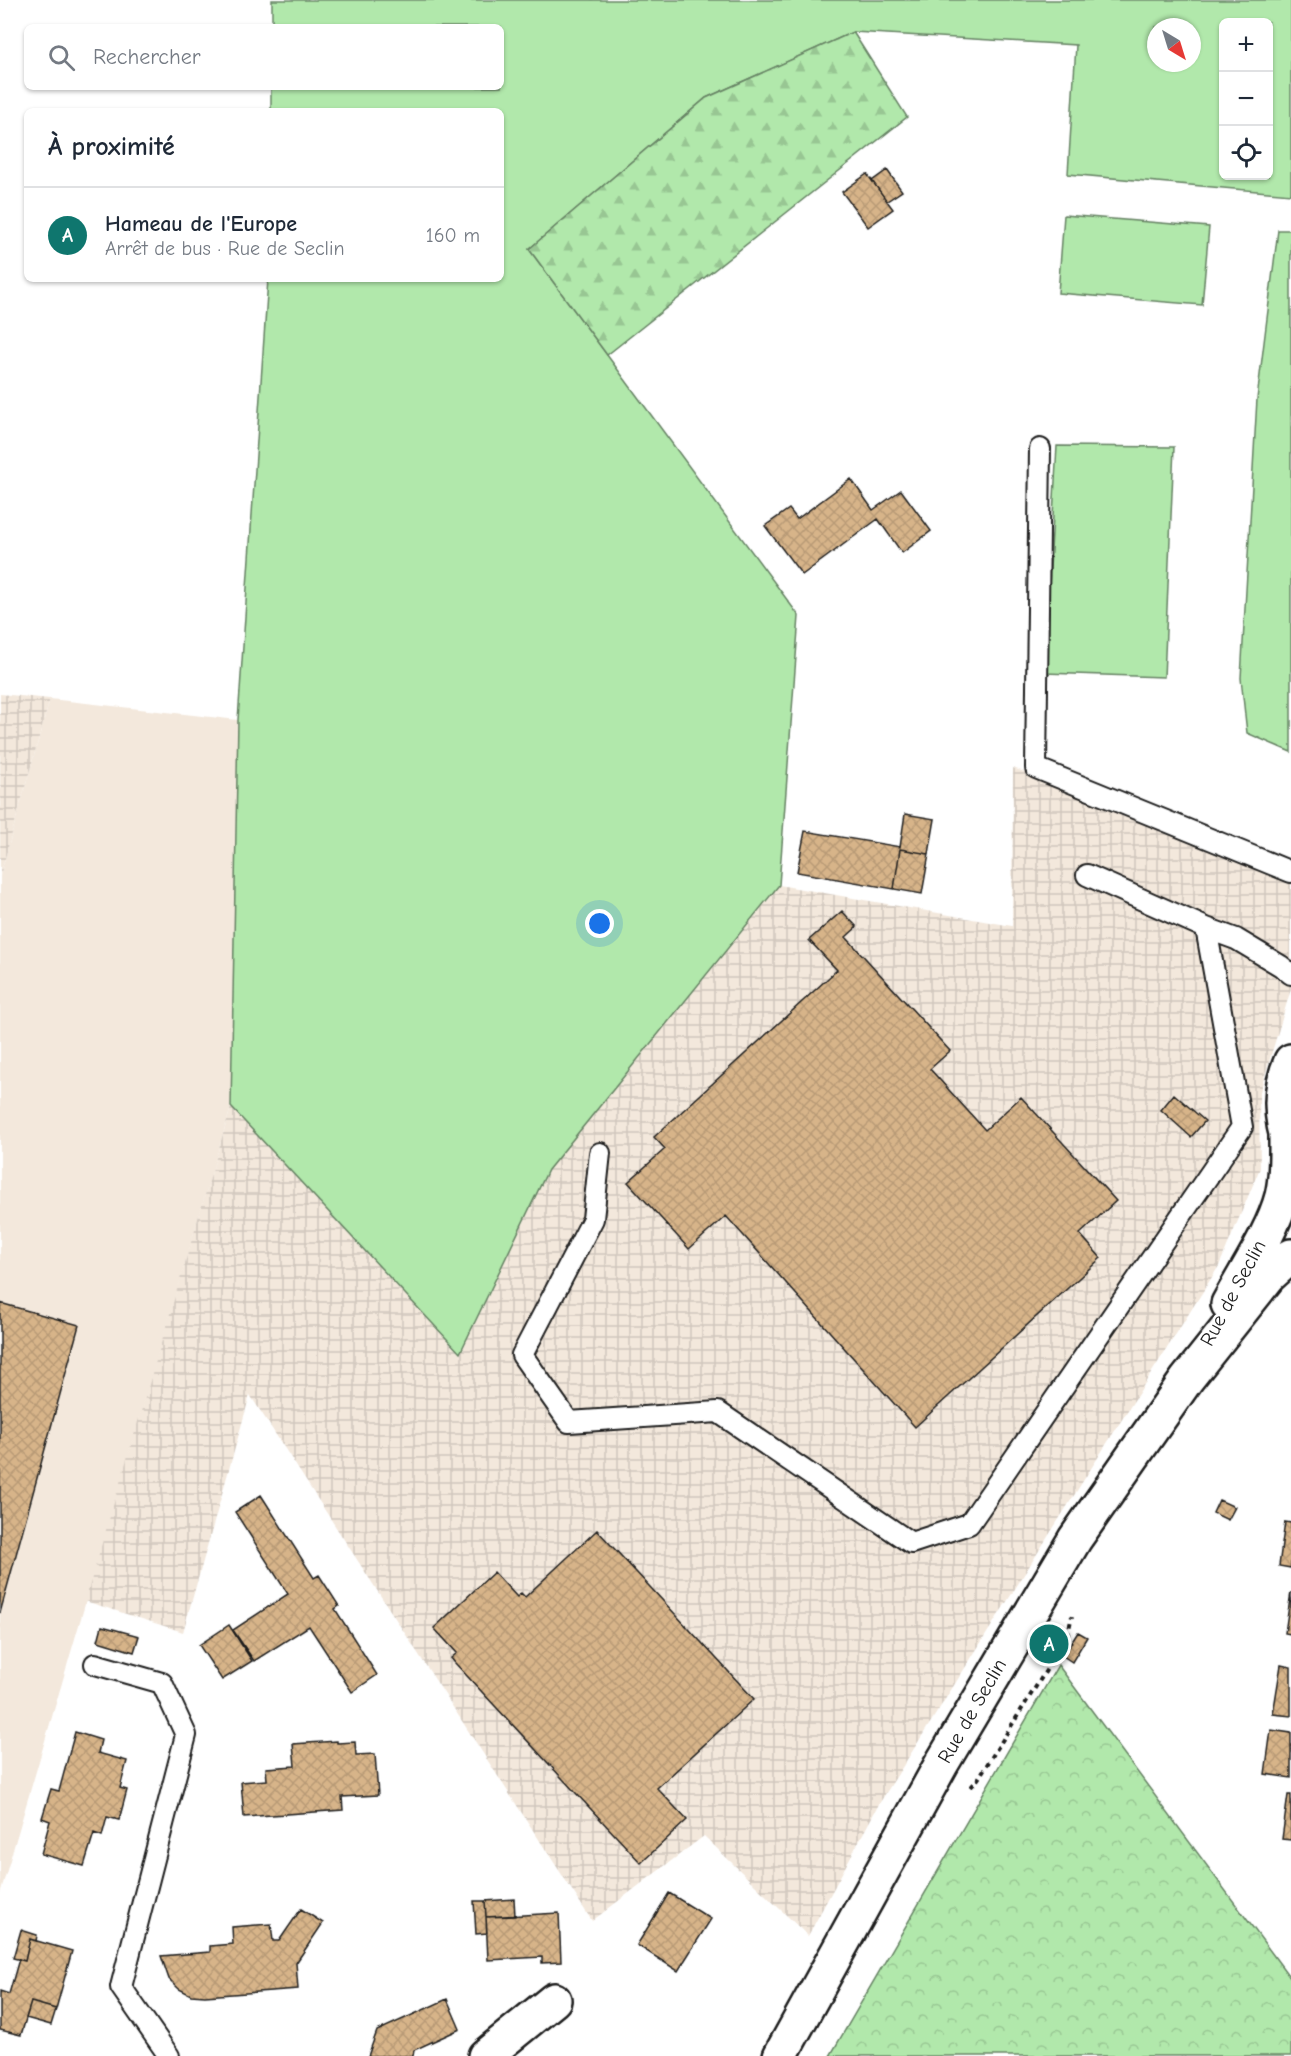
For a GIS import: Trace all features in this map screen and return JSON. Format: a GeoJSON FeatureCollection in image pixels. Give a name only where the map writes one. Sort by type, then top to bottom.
{"type":"FeatureCollection","features":[{"type":"Feature","properties":{"kind":"main road","name":"Rue de Seclin"},"geometry":{"type":"LineString","coordinates":[[1186,1379],[1261,1243],[1281,1198],[1285,1181],[1288,1143],[1281,1103],[1291,1061]]}},
{"type":"Feature","properties":{"kind":"main road","name":"Rue de Seclin"},"geometry":{"type":"LineString","coordinates":[[780,2056],[892,1851],[1033,1607],[1086,1523],[1186,1379],[1269,1276],[1291,1256]]}},
{"type":"Feature","properties":{"kind":"main road"},"geometry":{"type":"LineString","coordinates":[[485,2056],[554,2000]]}},
{"type":"Feature","properties":{"kind":"lane"},"geometry":{"type":"LineString","coordinates":[[1040,449],[1036,768],[1291,872]]}},
{"type":"Feature","properties":{"kind":"lane"},"geometry":{"type":"LineString","coordinates":[[1087,875],[1236,939],[1291,974]]}},
{"type":"Feature","properties":{"kind":"lane"},"geometry":{"type":"LineString","coordinates":[[600,1153],[593,1219],[522,1355],[569,1422],[718,1412],[911,1543],[969,1524],[1242,1127],[1206,928]]}},
{"type":"Feature","properties":{"kind":"lane"},"geometry":{"type":"LineString","coordinates":[[95,1664],[162,1683],[186,1735],[121,1987],[170,2056]]}},
{"type":"Feature","properties":{"kind":"shaded area"},"geometry":{"type":"Polygon","coordinates":[[[0,694],[50,699],[0,876],[0,694]]]}},
{"type":"Feature","properties":{"kind":"shaded area"},"geometry":{"type":"Polygon","coordinates":[[[50,699],[238,720],[231,1107],[0,1894],[0,876],[50,699]]]}},
{"type":"Feature","properties":{"kind":"shaded area"},"geometry":{"type":"Polygon","coordinates":[[[1013,768],[1291,865],[1291,989],[1259,1095],[1260,1168],[1219,1266],[879,1804],[808,1936],[704,1836],[592,1921],[250,1395],[183,1632],[85,1601],[231,1107],[460,1352],[548,1170],[779,885],[1012,926],[1013,768]]]}},
{"type":"Feature","properties":{"kind":"green space"},"geometry":{"type":"Polygon","coordinates":[[[272,0],[1291,0],[1291,194],[1068,174],[1076,45],[853,32],[706,98],[529,249],[799,616],[779,885],[548,1170],[460,1353],[231,1107],[238,720],[268,282],[504,282],[504,108],[271,108],[271,90],[504,90],[504,24],[272,24],[272,0]]]}},
{"type":"Feature","properties":{"kind":"green space"},"geometry":{"type":"Polygon","coordinates":[[[853,32],[907,117],[607,355],[529,249],[706,98],[853,32]]]}},
{"type":"Feature","properties":{"kind":"green space"},"geometry":{"type":"Polygon","coordinates":[[[1064,215],[1209,227],[1202,305],[1058,293],[1064,215]]]}},
{"type":"Feature","properties":{"kind":"green space"},"geometry":{"type":"Polygon","coordinates":[[[1278,230],[1291,230],[1291,752],[1247,733],[1241,678],[1257,399],[1278,230]]]}},
{"type":"Feature","properties":{"kind":"green space"},"geometry":{"type":"Polygon","coordinates":[[[1057,446],[1174,447],[1164,677],[1044,673],[1057,446]]]}},
{"type":"Feature","properties":{"kind":"green space"},"geometry":{"type":"Polygon","coordinates":[[[1058,1665],[1291,1979],[1291,2056],[830,2056],[1058,1665]]]}},
{"type":"Feature","properties":{"kind":"building"},"geometry":{"type":"Polygon","coordinates":[[[887,170],[902,191],[887,201],[872,181],[887,170]]]}},
{"type":"Feature","properties":{"kind":"building"},"geometry":{"type":"Polygon","coordinates":[[[867,174],[893,209],[868,227],[842,192],[867,174]]]}},
{"type":"Feature","properties":{"kind":"building"},"geometry":{"type":"Polygon","coordinates":[[[851,479],[873,510],[901,490],[931,531],[902,553],[878,519],[802,575],[765,526],[789,509],[797,519],[851,479]]]}},
{"type":"Feature","properties":{"kind":"building"},"geometry":{"type":"Polygon","coordinates":[[[905,814],[935,819],[929,854],[900,849],[894,889],[797,872],[805,831],[900,847],[905,814]]]}},
{"type":"Feature","properties":{"kind":"building"},"geometry":{"type":"Polygon","coordinates":[[[900,849],[929,854],[922,894],[894,889],[900,849]]]}},
{"type":"Feature","properties":{"kind":"building"},"geometry":{"type":"Polygon","coordinates":[[[842,911],[857,927],[846,937],[950,1051],[930,1069],[985,1130],[1021,1097],[1116,1201],[1080,1234],[1101,1258],[915,1427],[726,1216],[689,1249],[628,1182],[665,1149],[654,1137],[837,970],[809,940],[842,911]]]}},
{"type":"Feature","properties":{"kind":"building"},"geometry":{"type":"Polygon","coordinates":[[[1174,1094],[1205,1121],[1191,1137],[1161,1110],[1174,1094]]]}},
{"type":"Feature","properties":{"kind":"building"},"geometry":{"type":"Polygon","coordinates":[[[0,1303],[79,1325],[0,1613],[0,1303]]]}},
{"type":"Feature","properties":{"kind":"building"},"geometry":{"type":"Polygon","coordinates":[[[261,1495],[314,1578],[319,1575],[339,1606],[335,1609],[377,1675],[352,1692],[309,1626],[254,1661],[233,1630],[288,1594],[235,1512],[261,1495]]]}},
{"type":"Feature","properties":{"kind":"building"},"geometry":{"type":"Polygon","coordinates":[[[1219,1500],[1235,1507],[1228,1520],[1213,1513],[1219,1500]]]}},
{"type":"Feature","properties":{"kind":"building"},"geometry":{"type":"Polygon","coordinates":[[[1285,1522],[1291,1523],[1291,1568],[1279,1566],[1285,1522]]]}},
{"type":"Feature","properties":{"kind":"building"},"geometry":{"type":"Polygon","coordinates":[[[597,1530],[754,1699],[657,1788],[687,1820],[641,1863],[455,1663],[451,1658],[457,1653],[434,1628],[494,1572],[517,1597],[521,1593],[525,1597],[597,1530]]]}},
{"type":"Feature","properties":{"kind":"building"},"geometry":{"type":"Polygon","coordinates":[[[1291,1592],[1291,1634],[1285,1633],[1291,1592]]]}},
{"type":"Feature","properties":{"kind":"building"},"geometry":{"type":"Polygon","coordinates":[[[229,1625],[252,1661],[222,1680],[199,1645],[229,1625]]]}},
{"type":"Feature","properties":{"kind":"building"},"geometry":{"type":"Polygon","coordinates":[[[102,1626],[139,1636],[134,1652],[98,1641],[102,1626]]]}},
{"type":"Feature","properties":{"kind":"building"},"geometry":{"type":"Polygon","coordinates":[[[1078,1632],[1087,1637],[1072,1662],[1063,1656],[1078,1632]]]}},
{"type":"Feature","properties":{"kind":"building"},"geometry":{"type":"Polygon","coordinates":[[[1281,1665],[1291,1667],[1291,1716],[1273,1714],[1281,1665]]]}},
{"type":"Feature","properties":{"kind":"building"},"geometry":{"type":"Polygon","coordinates":[[[1271,1730],[1291,1733],[1291,1778],[1265,1774],[1271,1730]]]}},
{"type":"Feature","properties":{"kind":"building"},"geometry":{"type":"Polygon","coordinates":[[[75,1732],[101,1740],[98,1753],[127,1761],[120,1788],[127,1790],[119,1820],[107,1817],[102,1836],[94,1833],[84,1866],[41,1854],[50,1821],[42,1818],[51,1789],[59,1791],[75,1732]]]}},
{"type":"Feature","properties":{"kind":"building"},"geometry":{"type":"Polygon","coordinates":[[[337,1741],[337,1743],[355,1742],[356,1755],[375,1754],[378,1795],[342,1797],[343,1810],[244,1817],[241,1782],[267,1780],[266,1768],[295,1766],[293,1744],[337,1741]]]}},
{"type":"Feature","properties":{"kind":"building"},"geometry":{"type":"Polygon","coordinates":[[[1288,1795],[1291,1795],[1291,1840],[1282,1839],[1288,1795]]]}},
{"type":"Feature","properties":{"kind":"building"},"geometry":{"type":"Polygon","coordinates":[[[669,1893],[711,1919],[678,1971],[637,1945],[669,1893]]]}},
{"type":"Feature","properties":{"kind":"building"},"geometry":{"type":"Polygon","coordinates":[[[514,1899],[515,1916],[486,1917],[485,1901],[514,1899]]]}},
{"type":"Feature","properties":{"kind":"building"},"geometry":{"type":"Polygon","coordinates":[[[474,1901],[485,1901],[487,1933],[476,1934],[474,1901]]]}},
{"type":"Feature","properties":{"kind":"building"},"geometry":{"type":"Polygon","coordinates":[[[301,1909],[323,1923],[296,1963],[298,1989],[191,1995],[179,1989],[169,1979],[161,1956],[210,1952],[210,1946],[233,1944],[232,1927],[271,1924],[273,1941],[279,1941],[301,1909]]]}},
{"type":"Feature","properties":{"kind":"building"},"geometry":{"type":"Polygon","coordinates":[[[559,1913],[561,1962],[542,1963],[542,1957],[488,1960],[486,1917],[559,1913]]]}},
{"type":"Feature","properties":{"kind":"building"},"geometry":{"type":"Polygon","coordinates":[[[21,1930],[37,1935],[36,1941],[30,1939],[25,1961],[13,1958],[21,1930]]]}},
{"type":"Feature","properties":{"kind":"building"},"geometry":{"type":"Polygon","coordinates":[[[30,1939],[72,1951],[56,2009],[31,2002],[21,2035],[0,2030],[0,1991],[9,1994],[19,1959],[25,1961],[30,1939]]]}},
{"type":"Feature","properties":{"kind":"building"},"geometry":{"type":"Polygon","coordinates":[[[447,1999],[460,2029],[414,2050],[413,2056],[368,2056],[377,2031],[447,1999]]]}},
{"type":"Feature","properties":{"kind":"building"},"geometry":{"type":"Polygon","coordinates":[[[31,2002],[56,2009],[51,2025],[26,2018],[31,2002]]]}},
{"type":"Feature","properties":{"kind":"place","name":"Hameau de l'Europe"},"geometry":{"type":"Point","coordinates":[1049,1644]}}]}
